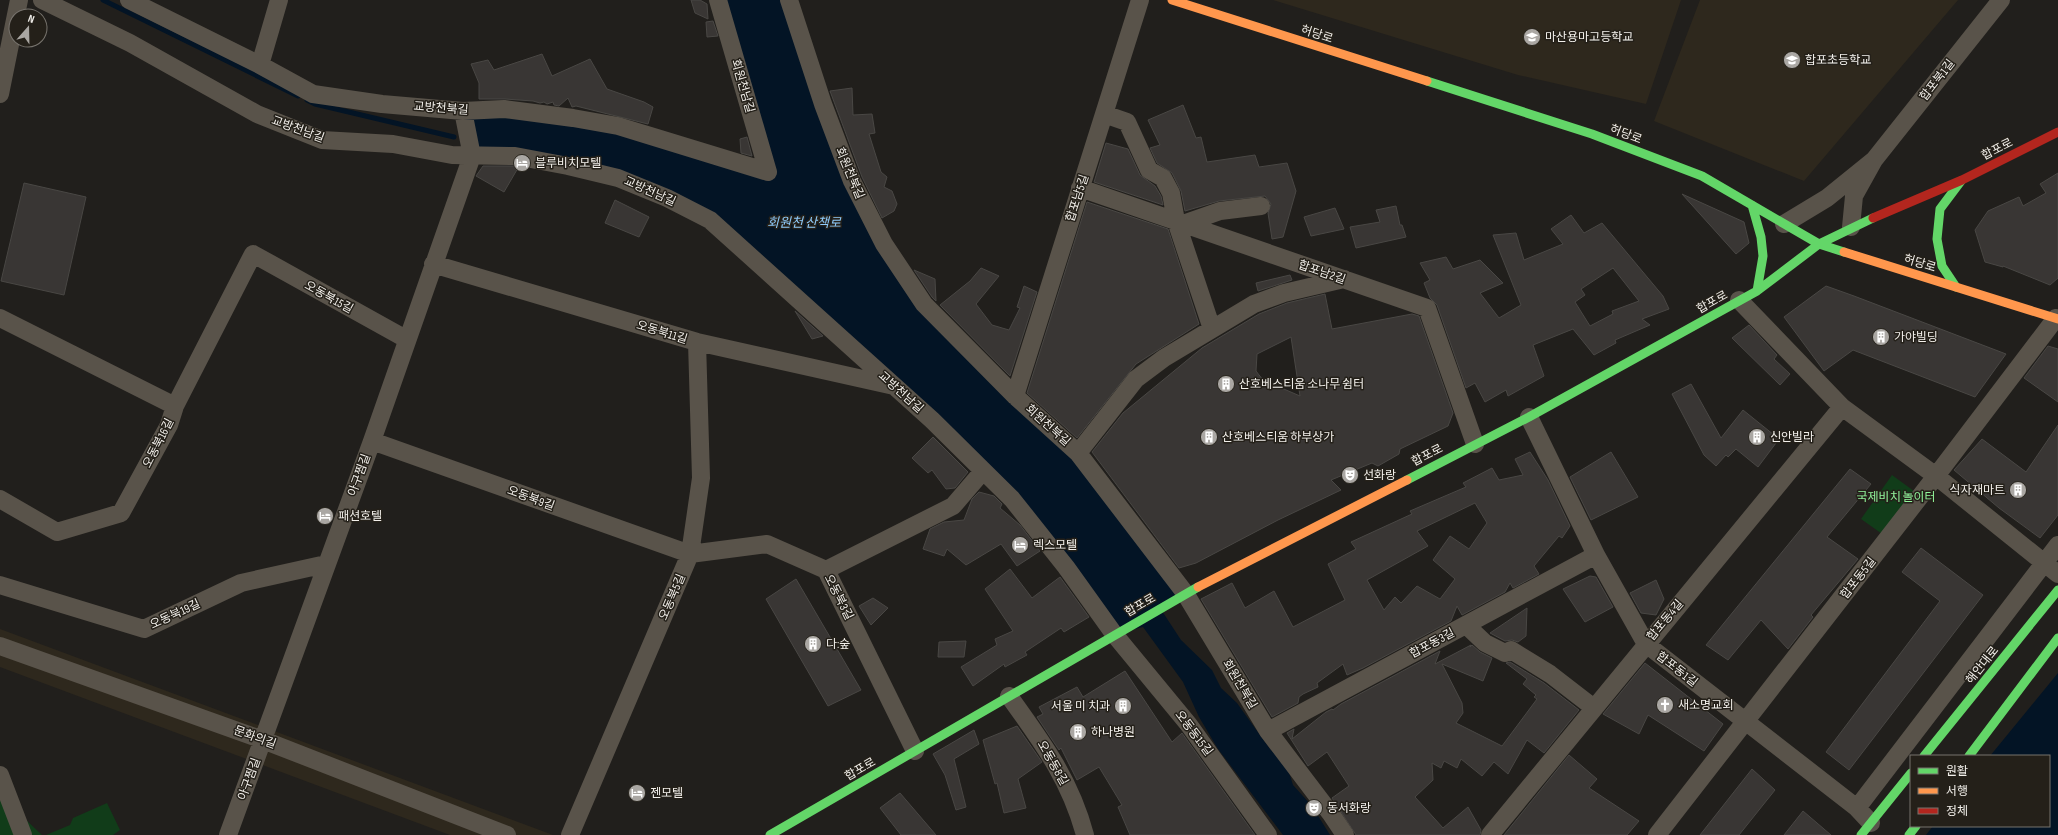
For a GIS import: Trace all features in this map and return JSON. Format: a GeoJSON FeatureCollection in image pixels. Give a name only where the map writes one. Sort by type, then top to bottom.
{"type":"FeatureCollection","features":[{"type":"Feature","properties":{"kind":"main road","name":"허당로"},"geometry":{"type":"LineString","coordinates":[[1172,0],[1592,134],[1702,176],[1819,244],[2057,318]]}},
{"type":"Feature","properties":{"kind":"main road","name":"합포로"},"geometry":{"type":"LineString","coordinates":[[770,835],[1185,593],[1529,416],[1757,290],[1819,244],[1851,227],[1962,180],[2058,132]]}},
{"type":"Feature","properties":{"kind":"main road"},"geometry":{"type":"LineString","coordinates":[[1956,287],[1942,266],[1937,239],[1940,209],[1962,180]]}},
{"type":"Feature","properties":{"kind":"main road"},"geometry":{"type":"LineString","coordinates":[[1752,205],[1761,237],[1763,256],[1757,290]]}},
{"type":"Feature","properties":{"kind":"main road","name":"해안대로"},"geometry":{"type":"LineString","coordinates":[[1925,755],[2058,590]]}},
{"type":"Feature","properties":{"kind":"main road"},"geometry":{"type":"LineString","coordinates":[[1970,755],[2058,638]]}},
{"type":"Feature","properties":{"kind":"main road"},"geometry":{"type":"LineString","coordinates":[[1866,829],[1910,774]]}},
{"type":"Feature","properties":{"kind":"main road"},"geometry":{"type":"LineString","coordinates":[[1909,835],[1915,827]]}},
{"type":"Feature","properties":{"kind":"street"},"geometry":{"type":"LineString","coordinates":[[0,94],[19,0]]}},
{"type":"Feature","properties":{"kind":"street","name":"교방천남길"},"geometry":{"type":"LineString","coordinates":[[42,0],[130,43],[256,114],[322,140],[393,144],[452,155],[515,156],[568,166],[618,178],[667,198],[710,220],[895,386],[1012,499],[1066,567],[1114,634]]}},
{"type":"Feature","properties":{"kind":"street","name":"교방천북길"},"geometry":{"type":"LineString","coordinates":[[129,0],[260,64],[313,94],[382,104],[463,111],[504,109],[589,121],[618,126],[768,172]]}},
{"type":"Feature","properties":{"kind":"street"},"geometry":{"type":"LineString","coordinates":[[260,64],[279,0]]}},
{"type":"Feature","properties":{"kind":"street","name":"회원천남길"},"geometry":{"type":"LineString","coordinates":[[718,0],[768,172]]}},
{"type":"Feature","properties":{"kind":"street","name":"회원천북길"},"geometry":{"type":"LineString","coordinates":[[789,0],[823,104],[852,181],[884,244],[924,304],[1015,396],[1078,453],[1185,593],[1268,731],[1331,814],[1345,835]]}},
{"type":"Feature","properties":{"kind":"street","name":"합포남5길"},"geometry":{"type":"LineString","coordinates":[[1015,396],[1140,0]]}},
{"type":"Feature","properties":{"kind":"street","name":"합포북1길"},"geometry":{"type":"LineString","coordinates":[[1874,160],[2001,0]]}},
{"type":"Feature","properties":{"kind":"street"},"geometry":{"type":"LineString","coordinates":[[463,111],[472,156]]}},
{"type":"Feature","properties":{"kind":"street"},"geometry":{"type":"LineString","coordinates":[[1104,114],[1127,122],[1149,170],[1164,178],[1171,193],[1212,329]]}},
{"type":"Feature","properties":{"kind":"street","name":"아구찜길"},"geometry":{"type":"LineString","coordinates":[[228,835],[372,441],[406,339],[472,156]]}},
{"type":"Feature","properties":{"kind":"street"},"geometry":{"type":"LineString","coordinates":[[1784,224],[1827,198],[1874,160]]}},
{"type":"Feature","properties":{"kind":"street"},"geometry":{"type":"LineString","coordinates":[[1851,227],[1854,196],[1874,160]]}},
{"type":"Feature","properties":{"kind":"street","name":"합포남2길"},"geometry":{"type":"LineString","coordinates":[[1080,188],[1427,308],[1475,444]]}},
{"type":"Feature","properties":{"kind":"street"},"geometry":{"type":"LineString","coordinates":[[1180,222],[1220,211],[1260,206]]}},
{"type":"Feature","properties":{"kind":"street","name":"오동북15길"},"geometry":{"type":"LineString","coordinates":[[253,254],[406,339]]}},
{"type":"Feature","properties":{"kind":"street","name":"오동북16길"},"geometry":{"type":"LineString","coordinates":[[0,499],[57,532],[121,513],[169,425],[176,406],[253,254]]}},
{"type":"Feature","properties":{"kind":"street","name":"오동북11길"},"geometry":{"type":"LineString","coordinates":[[433,264],[697,342],[895,386]]}},
{"type":"Feature","properties":{"kind":"street"},"geometry":{"type":"LineString","coordinates":[[1078,453],[1136,379],[1164,358],[1254,304],[1284,293],[1344,279]]}},
{"type":"Feature","properties":{"kind":"street"},"geometry":{"type":"LineString","coordinates":[[1739,300],[1842,407],[1936,476],[2051,568]]}},
{"type":"Feature","properties":{"kind":"street"},"geometry":{"type":"LineString","coordinates":[[0,318],[176,406]]}},
{"type":"Feature","properties":{"kind":"street","name":"합포동5길"},"geometry":{"type":"LineString","coordinates":[[1657,835],[1746,722],[2057,318]]}},
{"type":"Feature","properties":{"kind":"street","name":"오동북5길"},"geometry":{"type":"LineString","coordinates":[[570,835],[690,554],[701,478],[697,342]]}},
{"type":"Feature","properties":{"kind":"street","name":"합포동4길"},"geometry":{"type":"LineString","coordinates":[[1490,835],[1842,407]]}},
{"type":"Feature","properties":{"kind":"street","name":"합포동1길"},"geometry":{"type":"LineString","coordinates":[[1529,416],[1596,555],[1646,644],[1857,808],[1866,829]]}},
{"type":"Feature","properties":{"kind":"street","name":"오동북9길"},"geometry":{"type":"LineString","coordinates":[[372,441],[690,554]]}},
{"type":"Feature","properties":{"kind":"street"},"geometry":{"type":"LineString","coordinates":[[826,570],[952,506],[983,471]]}},
{"type":"Feature","properties":{"kind":"street","name":"오동북3길"},"geometry":{"type":"LineString","coordinates":[[690,554],[767,544],[826,570],[915,751]]}},
{"type":"Feature","properties":{"kind":"street"},"geometry":{"type":"LineString","coordinates":[[1857,808],[2051,568],[2058,546]]}},
{"type":"Feature","properties":{"kind":"street","name":"합포동3길"},"geometry":{"type":"LineString","coordinates":[[1268,731],[1596,555]]}},
{"type":"Feature","properties":{"kind":"street","name":"오동북19길"},"geometry":{"type":"LineString","coordinates":[[0,585],[144,629],[241,583],[326,564]]}},
{"type":"Feature","properties":{"kind":"street"},"geometry":{"type":"LineString","coordinates":[[1466,625],[1485,643],[1505,653],[1511,650],[1550,674],[1594,708]]}},
{"type":"Feature","properties":{"kind":"street","name":"오동동15길"},"geometry":{"type":"LineString","coordinates":[[1114,634],[1189,725],[1268,835]]}},
{"type":"Feature","properties":{"kind":"street","name":"문화의길"},"geometry":{"type":"LineString","coordinates":[[0,646],[263,740],[507,835]]}},
{"type":"Feature","properties":{"kind":"street","name":"오동동8길"},"geometry":{"type":"LineString","coordinates":[[1009,696],[1051,754],[1061,772],[1085,835]]}},
{"type":"Feature","properties":{"kind":"street"},"geometry":{"type":"LineString","coordinates":[[0,775],[23,835]]}},
{"type":"Feature","properties":{"kind":"shaded area","name":"마산용마고등학교"},"geometry":{"type":"Polygon","coordinates":[[[1273,0],[1681,0],[1646,104],[1518,75],[1273,0]]]}},
{"type":"Feature","properties":{"kind":"shaded area","name":"합포초등학교"},"geometry":{"type":"Polygon","coordinates":[[[1700,0],[1958,0],[1804,181],[1654,121],[1700,0]]]}},
{"type":"Feature","properties":{"kind":"shaded area"},"geometry":{"type":"Polygon","coordinates":[[[0,629],[553,835],[450,835],[0,667],[0,629]]]}},
{"type":"Feature","properties":{"kind":"green space","name":"국제비치 놀이터"},"geometry":{"type":"Polygon","coordinates":[[[1892,475],[1918,494],[1885,536],[1861,519],[1892,475]]]}},
{"type":"Feature","properties":{"kind":"green space"},"geometry":{"type":"Polygon","coordinates":[[[0,790],[24,818],[42,835],[0,835],[0,790]]]}},
{"type":"Feature","properties":{"kind":"green space"},"geometry":{"type":"Polygon","coordinates":[[[107,803],[120,830],[113,835],[46,835],[70,825],[73,818],[107,803]]]}},
{"type":"Feature","properties":{"kind":"water","name":"회원천 산책로"},"geometry":{"type":"Polygon","coordinates":[[[718,0],[789,0],[846,170],[924,304],[1078,453],[1185,593],[1160,608],[1181,640],[1212,670],[1221,688],[1237,703],[1270,749],[1287,766],[1293,785],[1312,806],[1330,835],[1283,835],[1218,749],[1199,717],[1183,682],[1143,627],[1114,634],[1012,499],[710,220],[618,178],[472,156],[463,111],[573,118],[768,172],[718,0]]]}},
{"type":"Feature","properties":{"kind":"water"},"geometry":{"type":"Polygon","coordinates":[[[2058,673],[2058,835],[1926,835],[1932,827],[2050,827],[2050,755],[1991,755],[2058,673]]]}},
{"type":"Feature","properties":{"kind":"building"},"geometry":{"type":"Polygon","coordinates":[[[691,0],[700,0],[707,4],[708,19],[695,13],[691,0]]]}},
{"type":"Feature","properties":{"kind":"building"},"geometry":{"type":"Polygon","coordinates":[[[713,21],[718,36],[707,37],[706,22],[713,21]]]}},
{"type":"Feature","properties":{"kind":"building"},"geometry":{"type":"Polygon","coordinates":[[[542,54],[552,76],[590,59],[607,89],[644,102],[653,107],[648,124],[576,106],[572,107],[568,98],[559,106],[554,105],[553,102],[547,104],[544,102],[540,103],[533,101],[479,99],[479,83],[471,64],[488,60],[494,70],[542,54]]]}},
{"type":"Feature","properties":{"kind":"building"},"geometry":{"type":"Polygon","coordinates":[[[852,88],[853,115],[872,114],[875,133],[869,134],[881,172],[887,177],[884,187],[892,191],[897,204],[894,211],[882,218],[862,177],[830,91],[852,88]]]}},
{"type":"Feature","properties":{"kind":"building"},"geometry":{"type":"Polygon","coordinates":[[[1183,105],[1196,138],[1201,137],[1207,162],[1255,155],[1259,167],[1287,163],[1296,191],[1283,237],[1272,239],[1268,213],[1271,204],[1265,196],[1219,201],[1185,211],[1181,191],[1172,173],[1157,163],[1150,148],[1160,145],[1148,120],[1183,105]]]}},
{"type":"Feature","properties":{"kind":"building"},"geometry":{"type":"Polygon","coordinates":[[[747,137],[752,156],[741,153],[740,139],[747,137]]]}},
{"type":"Feature","properties":{"kind":"building"},"geometry":{"type":"Polygon","coordinates":[[[1106,143],[1128,149],[1140,175],[1155,186],[1161,196],[1163,205],[1094,182],[1106,143]]]}},
{"type":"Feature","properties":{"kind":"building"},"geometry":{"type":"Polygon","coordinates":[[[483,166],[514,166],[518,168],[504,192],[476,176],[483,166]]]}},
{"type":"Feature","properties":{"kind":"building"},"geometry":{"type":"Polygon","coordinates":[[[2058,173],[2058,278],[2050,285],[2003,266],[1985,262],[1975,230],[1988,211],[2019,197],[2023,206],[2046,193],[2040,184],[2058,173]]]}},
{"type":"Feature","properties":{"kind":"building"},"geometry":{"type":"Polygon","coordinates":[[[24,183],[86,197],[64,295],[1,281],[24,183]]]}},
{"type":"Feature","properties":{"kind":"building"},"geometry":{"type":"Polygon","coordinates":[[[1682,194],[1744,222],[1749,243],[1736,254],[1682,194]]]}},
{"type":"Feature","properties":{"kind":"building"},"geometry":{"type":"Polygon","coordinates":[[[615,200],[649,217],[639,237],[605,223],[615,200]]]}},
{"type":"Feature","properties":{"kind":"building"},"geometry":{"type":"Polygon","coordinates":[[[1087,202],[1168,229],[1199,324],[1136,364],[1077,438],[1027,393],[1087,202]]]}},
{"type":"Feature","properties":{"kind":"building"},"geometry":{"type":"Polygon","coordinates":[[[1396,206],[1400,225],[1402,225],[1406,237],[1356,248],[1350,227],[1380,222],[1376,210],[1396,206]]]}},
{"type":"Feature","properties":{"kind":"building"},"geometry":{"type":"Polygon","coordinates":[[[1335,208],[1344,229],[1311,236],[1304,217],[1335,208]]]}},
{"type":"Feature","properties":{"kind":"building"},"geometry":{"type":"Polygon","coordinates":[[[1571,215],[1584,233],[1602,223],[1663,296],[1669,309],[1642,319],[1650,325],[1615,340],[1616,343],[1594,355],[1573,329],[1533,345],[1544,376],[1508,396],[1506,390],[1485,402],[1475,383],[1466,388],[1437,305],[1430,298],[1424,283],[1430,280],[1420,263],[1446,257],[1453,269],[1480,260],[1503,283],[1480,293],[1499,318],[1521,305],[1493,235],[1516,233],[1524,260],[1563,244],[1551,229],[1571,215]],[[1613,268],[1581,289],[1585,295],[1575,302],[1590,326],[1613,314],[1612,311],[1639,301],[1613,268]]]}},
{"type":"Feature","properties":{"kind":"building"},"geometry":{"type":"Polygon","coordinates":[[[981,268],[999,276],[976,304],[992,325],[1009,330],[1020,308],[1017,307],[1024,286],[1037,292],[1010,376],[940,305],[970,281],[981,268]]]}},
{"type":"Feature","properties":{"kind":"building"},"geometry":{"type":"Polygon","coordinates":[[[914,270],[935,279],[936,301],[932,297],[914,270]]]}},
{"type":"Feature","properties":{"kind":"building"},"geometry":{"type":"Polygon","coordinates":[[[1290,275],[1292,280],[1258,291],[1256,283],[1290,275]]]}},
{"type":"Feature","properties":{"kind":"building","name":"가야빌딩"},"geometry":{"type":"Polygon","coordinates":[[[1826,286],[2006,354],[1975,397],[1853,350],[1824,371],[1784,317],[1826,286]]]}},
{"type":"Feature","properties":{"kind":"building","name":"산호베스티움 하부상가"},"geometry":{"type":"Polygon","coordinates":[[[1325,294],[1332,329],[1412,314],[1419,316],[1453,413],[1448,426],[1400,449],[1399,454],[1378,466],[1372,463],[1331,480],[1341,490],[1278,520],[1196,563],[1179,568],[1092,452],[1123,413],[1202,348],[1259,314],[1287,303],[1325,294]],[[1291,337],[1257,354],[1256,371],[1263,380],[1300,396],[1291,337]]]}},
{"type":"Feature","properties":{"kind":"building"},"geometry":{"type":"Polygon","coordinates":[[[795,311],[823,336],[812,339],[795,311]]]}},
{"type":"Feature","properties":{"kind":"building"},"geometry":{"type":"Polygon","coordinates":[[[1749,325],[1777,355],[1774,359],[1790,374],[1780,385],[1732,338],[1749,325]]]}},
{"type":"Feature","properties":{"kind":"building"},"geometry":{"type":"Polygon","coordinates":[[[2048,346],[2058,349],[2058,402],[2024,378],[2048,346]]]}},
{"type":"Feature","properties":{"kind":"building"},"geometry":{"type":"Polygon","coordinates":[[[1691,384],[1721,438],[1743,410],[1779,439],[1758,467],[1736,449],[1728,457],[1726,455],[1716,466],[1704,455],[1672,394],[1691,384]]]}},
{"type":"Feature","properties":{"kind":"building","name":"식자재마트"},"geometry":{"type":"Polygon","coordinates":[[[2058,425],[2058,515],[2040,538],[1999,508],[1954,470],[1982,439],[2026,472],[2058,425]]]}},
{"type":"Feature","properties":{"kind":"building"},"geometry":{"type":"Polygon","coordinates":[[[933,437],[968,472],[955,488],[946,489],[932,470],[928,473],[912,458],[933,437]]]}},
{"type":"Feature","properties":{"kind":"building"},"geometry":{"type":"Polygon","coordinates":[[[1530,452],[1548,480],[1570,526],[1562,538],[1559,536],[1534,566],[1539,574],[1513,588],[1510,583],[1505,592],[1462,615],[1457,606],[1451,621],[1363,668],[1347,675],[1343,664],[1317,683],[1318,687],[1299,697],[1298,703],[1272,717],[1201,599],[1232,583],[1245,608],[1274,591],[1293,627],[1345,600],[1328,564],[1356,549],[1351,542],[1412,514],[1410,511],[1466,487],[1463,483],[1492,468],[1499,480],[1523,475],[1515,459],[1530,452]],[[1475,503],[1417,531],[1428,546],[1367,580],[1384,610],[1395,597],[1401,603],[1417,586],[1440,599],[1455,579],[1433,560],[1450,536],[1469,549],[1487,523],[1475,503]]]}},
{"type":"Feature","properties":{"kind":"building"},"geometry":{"type":"Polygon","coordinates":[[[1611,452],[1638,497],[1591,520],[1570,477],[1611,452]]]}},
{"type":"Feature","properties":{"kind":"building"},"geometry":{"type":"Polygon","coordinates":[[[1850,469],[1871,484],[1827,537],[1858,559],[1811,615],[1813,617],[1788,649],[1761,620],[1728,660],[1706,645],[1850,469]]]}},
{"type":"Feature","properties":{"kind":"building"},"geometry":{"type":"Polygon","coordinates":[[[979,492],[994,496],[1002,504],[1000,508],[1020,525],[1040,551],[1017,566],[1001,544],[966,565],[947,549],[944,556],[923,549],[930,529],[944,522],[964,520],[972,499],[979,492]]]}},
{"type":"Feature","properties":{"kind":"building"},"geometry":{"type":"Polygon","coordinates":[[[1921,548],[1983,595],[1849,770],[1826,752],[1940,601],[1902,572],[1921,548]]]}},
{"type":"Feature","properties":{"kind":"building"},"geometry":{"type":"Polygon","coordinates":[[[1010,569],[1032,598],[1060,577],[1089,617],[1064,632],[1061,628],[1025,652],[1027,655],[1005,667],[1004,664],[973,686],[961,667],[997,645],[995,639],[1013,631],[985,589],[1010,569]]]}},
{"type":"Feature","properties":{"kind":"building"},"geometry":{"type":"Polygon","coordinates":[[[1590,576],[1596,577],[1613,607],[1585,622],[1563,589],[1590,576]]]}},
{"type":"Feature","properties":{"kind":"building","name":"다:숲"},"geometry":{"type":"Polygon","coordinates":[[[796,579],[861,690],[828,706],[766,599],[796,579]]]}},
{"type":"Feature","properties":{"kind":"building"},"geometry":{"type":"Polygon","coordinates":[[[1656,580],[1664,599],[1656,615],[1641,613],[1630,593],[1656,580]]]}},
{"type":"Feature","properties":{"kind":"building"},"geometry":{"type":"Polygon","coordinates":[[[873,598],[888,608],[871,625],[859,606],[873,598]]]}},
{"type":"Feature","properties":{"kind":"building"},"geometry":{"type":"Polygon","coordinates":[[[1527,608],[1526,636],[1518,642],[1512,640],[1505,641],[1490,633],[1527,608]]]}},
{"type":"Feature","properties":{"kind":"building"},"geometry":{"type":"Polygon","coordinates":[[[966,641],[964,657],[938,657],[939,642],[966,641]]]}},
{"type":"Feature","properties":{"kind":"building"},"geometry":{"type":"Polygon","coordinates":[[[1471,645],[1470,647],[1472,645],[1480,652],[1492,658],[1483,681],[1442,664],[1462,703],[1463,713],[1456,723],[1502,746],[1537,699],[1534,697],[1536,695],[1523,684],[1527,679],[1506,663],[1510,662],[1544,683],[1579,710],[1544,753],[1527,740],[1508,774],[1494,762],[1482,776],[1461,759],[1457,768],[1444,761],[1441,768],[1432,763],[1433,780],[1415,797],[1443,828],[1468,807],[1481,830],[1480,835],[1356,835],[1332,798],[1349,786],[1327,752],[1308,766],[1287,733],[1294,729],[1292,739],[1326,712],[1332,709],[1333,710],[1341,704],[1440,651],[1435,664],[1471,645]]]}},
{"type":"Feature","properties":{"kind":"building"},"geometry":{"type":"Polygon","coordinates":[[[1645,663],[1723,724],[1704,751],[1648,715],[1639,734],[1603,714],[1645,663]]]}},
{"type":"Feature","properties":{"kind":"building"},"geometry":{"type":"Polygon","coordinates":[[[1125,671],[1172,742],[1182,733],[1255,835],[1130,835],[1118,807],[1122,805],[1099,767],[1077,780],[1061,748],[1059,750],[1037,717],[1043,714],[1039,707],[1077,687],[1083,697],[1125,671]]]}},
{"type":"Feature","properties":{"kind":"building"},"geometry":{"type":"Polygon","coordinates":[[[1017,726],[1042,762],[1018,779],[1026,808],[1004,813],[997,783],[995,784],[983,740],[1017,726]]]}},
{"type":"Feature","properties":{"kind":"building"},"geometry":{"type":"Polygon","coordinates":[[[974,730],[979,744],[954,759],[966,807],[956,810],[945,775],[933,754],[974,730]]]}},
{"type":"Feature","properties":{"kind":"building"},"geometry":{"type":"Polygon","coordinates":[[[1569,755],[1597,779],[1589,788],[1639,821],[1627,835],[1504,835],[1569,755]]]}},
{"type":"Feature","properties":{"kind":"building"},"geometry":{"type":"Polygon","coordinates":[[[1752,769],[1775,790],[1739,835],[1700,835],[1752,769]]]}},
{"type":"Feature","properties":{"kind":"building"},"geometry":{"type":"Polygon","coordinates":[[[900,793],[936,835],[901,835],[880,808],[900,793]]]}},
{"type":"Feature","properties":{"kind":"building"},"geometry":{"type":"Polygon","coordinates":[[[1803,811],[1831,835],[1784,835],[1803,811]]]}},
{"type":"Feature","properties":{"kind":"waterway"},"geometry":{"type":"LineString","coordinates":[[103,0],[298,96]]}},
{"type":"Feature","properties":{"kind":"waterway"},"geometry":{"type":"LineString","coordinates":[[307,100],[315,104],[454,137]]}},
{"type":"Feature","properties":{"kind":"traffic: fast"},"geometry":{"type":"LineString","coordinates":[[1427,81],[1592,134],[1702,176],[1819,244],[1844,252]]}},
{"type":"Feature","properties":{"kind":"traffic: fast"},"geometry":{"type":"LineString","coordinates":[[1956,287],[1942,266],[1937,239],[1940,209],[1961,181]]}},
{"type":"Feature","properties":{"kind":"traffic: fast"},"geometry":{"type":"LineString","coordinates":[[1752,205],[1761,237],[1763,256],[1757,291]]}},
{"type":"Feature","properties":{"kind":"traffic: fast"},"geometry":{"type":"LineString","coordinates":[[1407,480],[1529,417],[1757,291],[1819,244],[1873,218]]}},
{"type":"Feature","properties":{"kind":"traffic: fast"},"geometry":{"type":"LineString","coordinates":[[770,835],[1198,587]]}},
{"type":"Feature","properties":{"kind":"traffic: fast"},"geometry":{"type":"LineString","coordinates":[[1925,755],[2058,590]]}},
{"type":"Feature","properties":{"kind":"traffic: fast"},"geometry":{"type":"LineString","coordinates":[[1970,755],[2058,638]]}},
{"type":"Feature","properties":{"kind":"traffic: fast"},"geometry":{"type":"LineString","coordinates":[[1861,835],[1910,774]]}},
{"type":"Feature","properties":{"kind":"traffic: fast"},"geometry":{"type":"LineString","coordinates":[[1909,835],[1915,827]]}},
{"type":"Feature","properties":{"kind":"traffic: slow"},"geometry":{"type":"LineString","coordinates":[[1172,0],[1427,81]]}},
{"type":"Feature","properties":{"kind":"traffic: slow"},"geometry":{"type":"LineString","coordinates":[[1844,252],[2058,319]]}},
{"type":"Feature","properties":{"kind":"traffic: slow"},"geometry":{"type":"LineString","coordinates":[[1198,587],[1407,480]]}},
{"type":"Feature","properties":{"kind":"traffic: jam"},"geometry":{"type":"LineString","coordinates":[[1873,218],[1962,180],[2058,132]]}},
{"type":"Feature","properties":{"kind":"place","name":"마산용마고등학교"},"geometry":{"type":"Point","coordinates":[1532,37]}},
{"type":"Feature","properties":{"kind":"place","name":"합포초등학교"},"geometry":{"type":"Point","coordinates":[1792,60]}},
{"type":"Feature","properties":{"kind":"place","name":"블루비치모텔"},"geometry":{"type":"Point","coordinates":[522,163]}},
{"type":"Feature","properties":{"kind":"place","name":"가야빌딩"},"geometry":{"type":"Point","coordinates":[1881,337]}},
{"type":"Feature","properties":{"kind":"place","name":"산호베스티움 소나무 쉼터"},"geometry":{"type":"Point","coordinates":[1226,384]}},
{"type":"Feature","properties":{"kind":"place","name":"산호베스티움 하부상가"},"geometry":{"type":"Point","coordinates":[1209,437]}},
{"type":"Feature","properties":{"kind":"place","name":"신안빌라"},"geometry":{"type":"Point","coordinates":[1757,437]}},
{"type":"Feature","properties":{"kind":"place","name":"선화랑"},"geometry":{"type":"Point","coordinates":[1350,475]}},
{"type":"Feature","properties":{"kind":"place","name":"식자재마트"},"geometry":{"type":"Point","coordinates":[2018,490]}},
{"type":"Feature","properties":{"kind":"place","name":"패션호텔"},"geometry":{"type":"Point","coordinates":[325,516]}},
{"type":"Feature","properties":{"kind":"place","name":"렉스모텔"},"geometry":{"type":"Point","coordinates":[1020,545]}},
{"type":"Feature","properties":{"kind":"place","name":"다:숲"},"geometry":{"type":"Point","coordinates":[813,644]}},
{"type":"Feature","properties":{"kind":"place","name":"새소명교회"},"geometry":{"type":"Point","coordinates":[1665,705]}},
{"type":"Feature","properties":{"kind":"place","name":"서울 미 치과"},"geometry":{"type":"Point","coordinates":[1123,706]}},
{"type":"Feature","properties":{"kind":"place","name":"하나병원"},"geometry":{"type":"Point","coordinates":[1078,732]}},
{"type":"Feature","properties":{"kind":"place","name":"젠모텔"},"geometry":{"type":"Point","coordinates":[637,793]}},
{"type":"Feature","properties":{"kind":"place","name":"동서화랑"},"geometry":{"type":"Point","coordinates":[1314,808]}}]}
